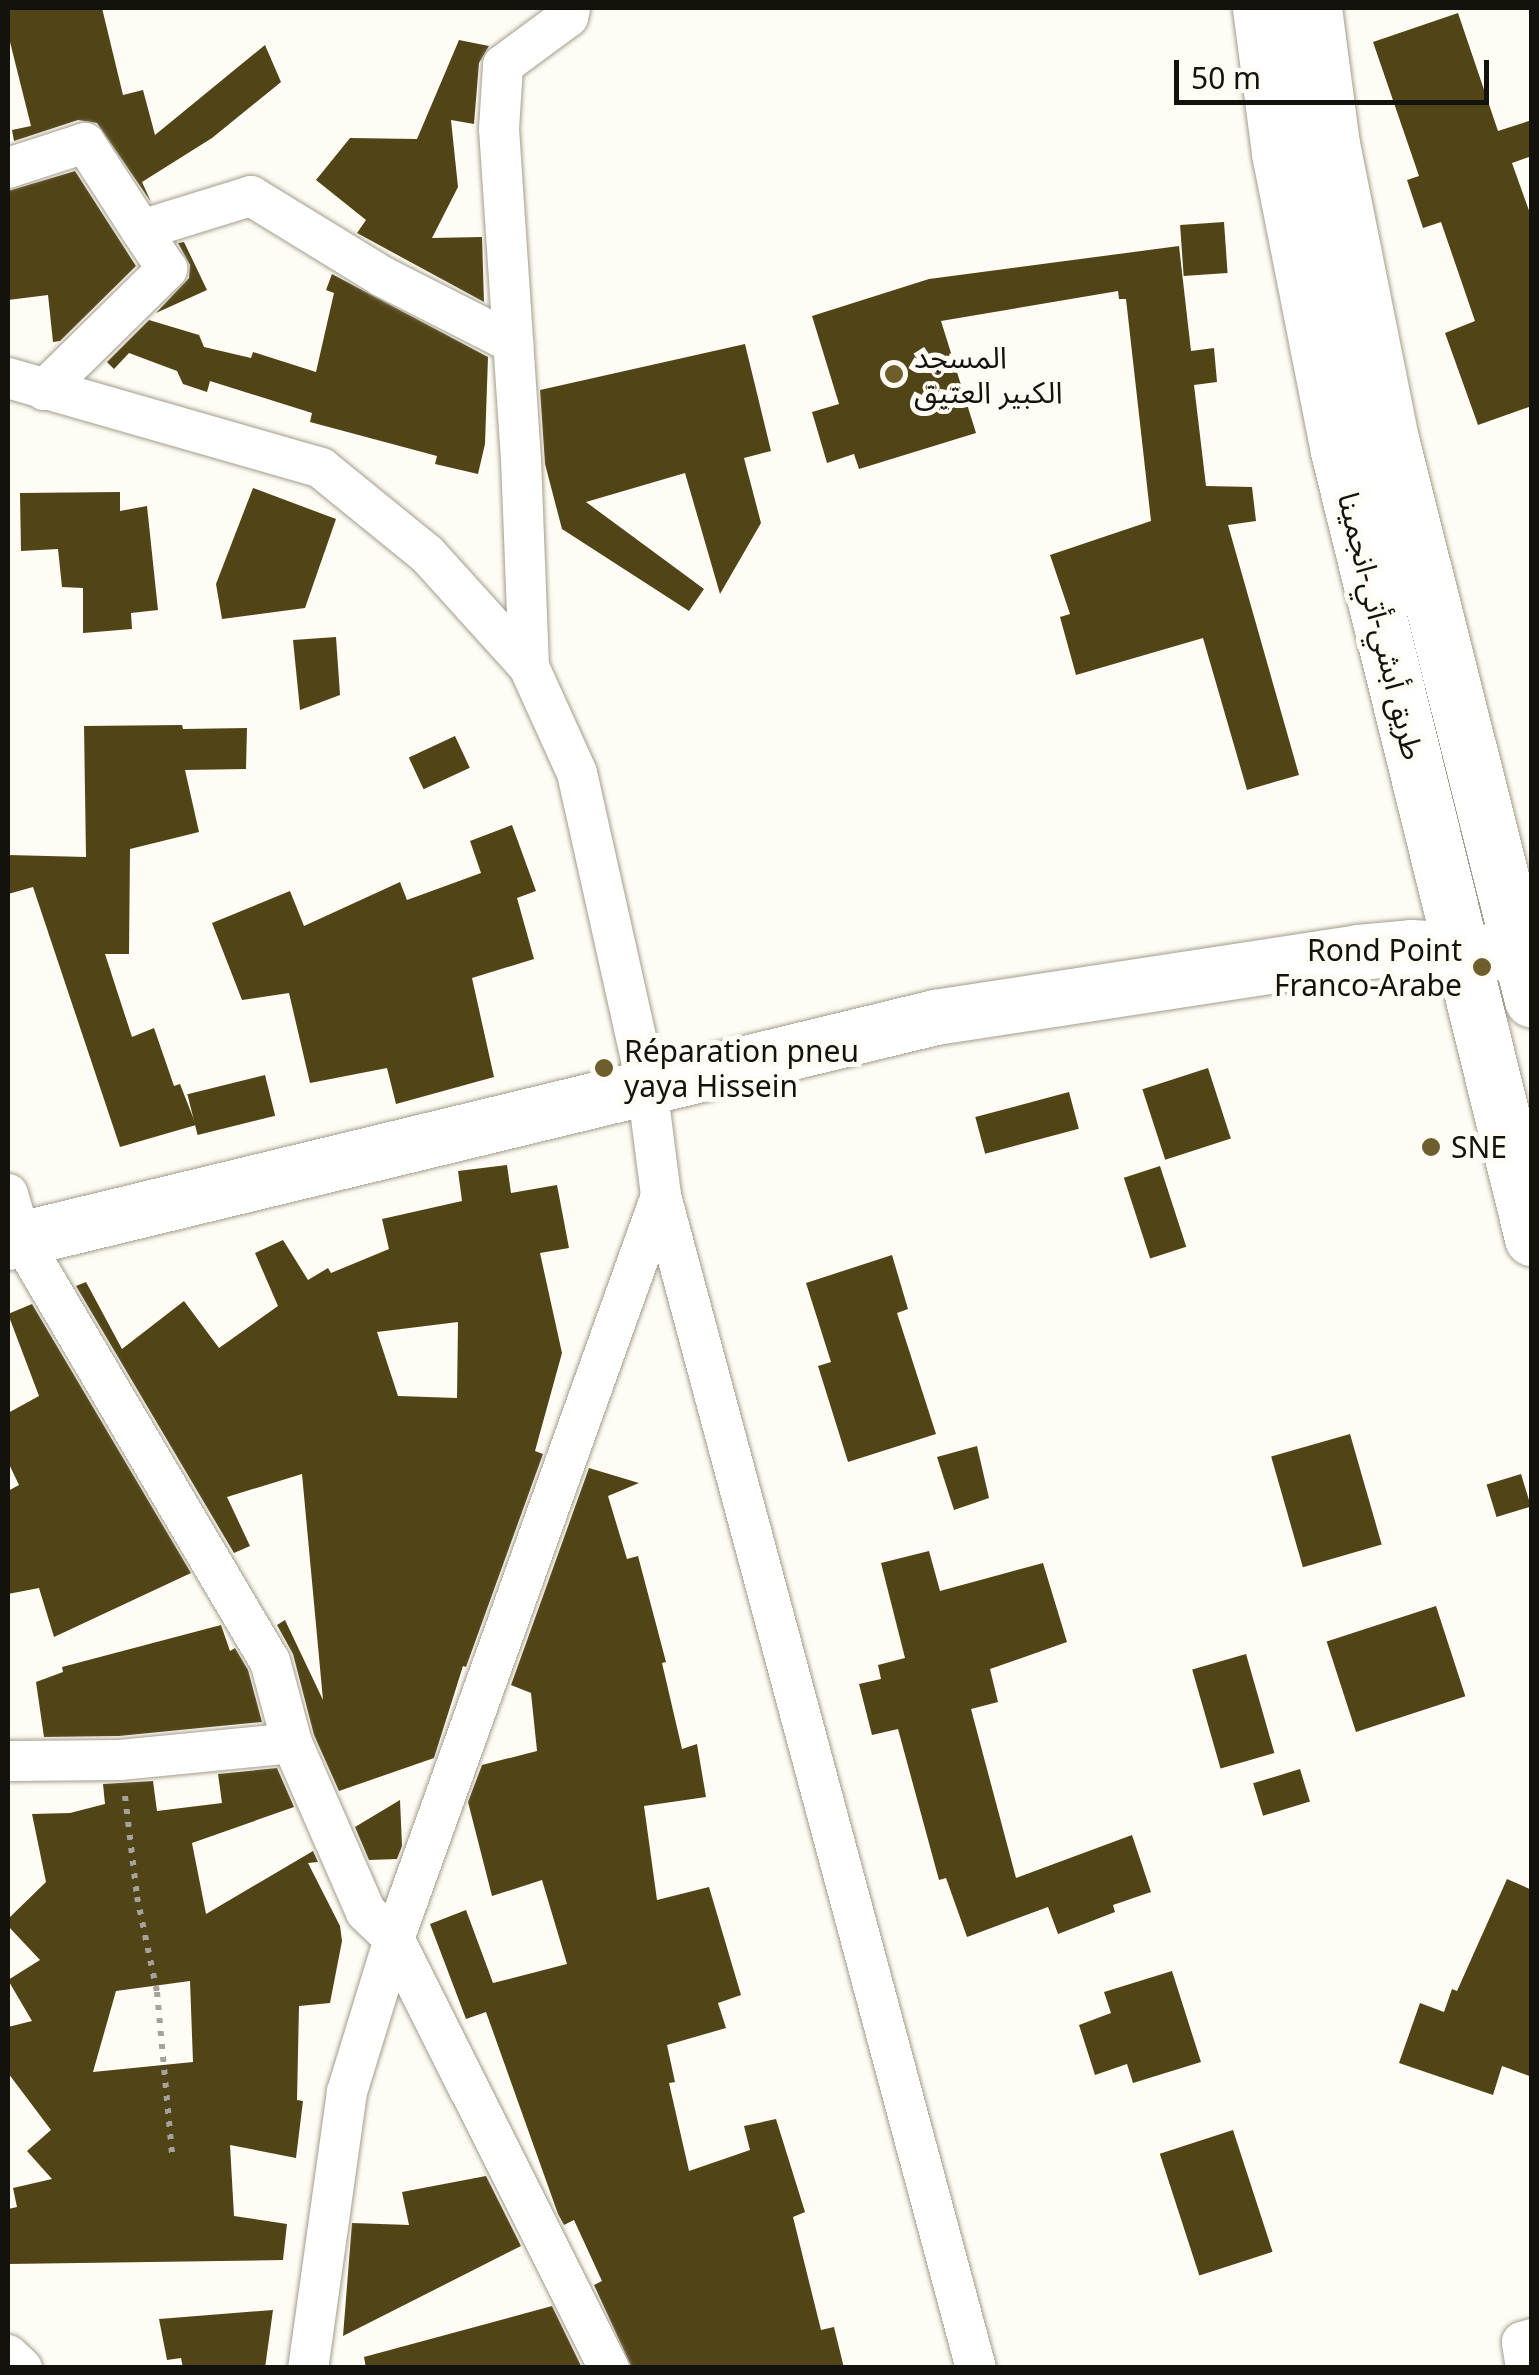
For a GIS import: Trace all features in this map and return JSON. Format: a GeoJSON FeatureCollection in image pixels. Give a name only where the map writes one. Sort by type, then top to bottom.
{"type":"FeatureCollection","features":[{"type":"Feature","properties":{"kind":"main road","name":"طريق أبشي-أتي-انجمينا"},"geometry":{"type":"LineString","coordinates":[[1260,8],[1279,153],[1338,450],[1532,1238]]}},
{"type":"Feature","properties":{"kind":"main road"},"geometry":{"type":"LineString","coordinates":[[1314,8],[1332,144],[1392,443],[1528,970]]}},
{"type":"Feature","properties":{"kind":"main road"},"geometry":{"type":"LineString","coordinates":[[12,1225],[647,1086],[935,1017],[1411,947],[1461,949],[1528,970]]}},
{"type":"Feature","properties":{"kind":"street"},"geometry":{"type":"LineString","coordinates":[[529,668],[514,343],[499,129],[502,65],[576,10]]}},
{"type":"Feature","properties":{"kind":"street"},"geometry":{"type":"LineString","coordinates":[[8,168],[86,143],[167,269],[26,384]]}},
{"type":"Feature","properties":{"kind":"street"},"geometry":{"type":"LineString","coordinates":[[142,230],[251,196],[383,277],[514,343]]}},
{"type":"Feature","properties":{"kind":"street"},"geometry":{"type":"LineString","coordinates":[[26,384],[322,468],[427,554],[529,668],[577,774],[647,1086],[660,1196],[976,2368]]}},
{"type":"Feature","properties":{"kind":"street"},"geometry":{"type":"LineString","coordinates":[[308,2368],[347,2092],[394,1939],[660,1196]]}},
{"type":"Feature","properties":{"kind":"street"},"geometry":{"type":"LineString","coordinates":[[12,1225],[270,1661],[292,1743],[366,1912],[394,1939],[609,2368]]}},
{"type":"Feature","properties":{"kind":"street"},"geometry":{"type":"LineString","coordinates":[[8,1760],[120,1760],[292,1743]]}},
{"type":"Feature","properties":{"kind":"street"},"geometry":{"type":"LineString","coordinates":[[1526,2368],[1522,2342],[1532,2339]]}},
{"type":"Feature","properties":{"kind":"street"},"geometry":{"type":"LineString","coordinates":[[8,2356],[22,2368]]}},
{"type":"Feature","properties":{"kind":"path"},"geometry":{"type":"LineString","coordinates":[[120,1760],[137,1897],[157,1992],[172,2153]]}},
{"type":"Feature","properties":{"kind":"building"},"geometry":{"type":"Polygon","coordinates":[[[8,8],[102,8],[123,95],[143,90],[155,135],[265,45],[281,82],[212,138],[142,182],[151,202],[97,123],[78,120],[14,141],[12,130],[31,126],[8,34],[8,8]]]}},
{"type":"Feature","properties":{"kind":"building"},"geometry":{"type":"Polygon","coordinates":[[[1458,13],[1498,131],[1532,120],[1532,156],[1512,163],[1532,219],[1532,406],[1478,425],[1445,333],[1475,321],[1441,222],[1423,228],[1407,180],[1419,176],[1373,42],[1458,13]]]}},
{"type":"Feature","properties":{"kind":"building"},"geometry":{"type":"Polygon","coordinates":[[[459,40],[489,46],[479,63],[474,124],[451,120],[458,187],[432,238],[482,237],[484,302],[357,233],[366,220],[316,180],[350,138],[417,139],[459,40]]]}},
{"type":"Feature","properties":{"kind":"building"},"geometry":{"type":"Polygon","coordinates":[[[75,171],[136,266],[60,341],[53,342],[48,295],[8,300],[8,191],[75,171]]]}},
{"type":"Feature","properties":{"kind":"building"},"geometry":{"type":"Polygon","coordinates":[[[1224,222],[1228,273],[1184,276],[1180,225],[1224,222]]]}},
{"type":"Feature","properties":{"kind":"building"},"geometry":{"type":"Polygon","coordinates":[[[184,242],[207,290],[156,313],[189,278],[190,265],[178,243],[184,242]]]}},
{"type":"Feature","properties":{"kind":"building"},"geometry":{"type":"Polygon","coordinates":[[[1179,246],[1191,351],[1214,348],[1217,382],[1194,385],[1206,486],[1252,487],[1256,521],[1228,525],[1299,775],[1247,790],[1203,638],[1076,675],[1060,617],[1070,614],[1050,555],[1151,521],[1126,299],[1119,299],[1118,291],[941,321],[976,433],[859,469],[854,454],[827,463],[812,412],[839,404],[812,316],[929,279],[1179,246]]]}},
{"type":"Feature","properties":{"kind":"building"},"geometry":{"type":"Polygon","coordinates":[[[332,274],[488,357],[485,444],[478,474],[435,464],[437,456],[310,422],[312,413],[210,381],[207,392],[183,384],[177,371],[129,353],[114,369],[107,362],[149,320],[199,335],[204,347],[251,358],[253,352],[316,372],[334,293],[326,290],[332,274]]]}},
{"type":"Feature","properties":{"kind":"building"},"geometry":{"type":"Polygon","coordinates":[[[745,344],[771,451],[744,458],[761,523],[720,594],[685,473],[586,502],[704,589],[689,611],[562,529],[545,464],[540,390],[745,344]]]}},
{"type":"Feature","properties":{"kind":"building"},"geometry":{"type":"Polygon","coordinates":[[[253,488],[336,519],[305,608],[222,619],[216,584],[253,488]]]}},
{"type":"Feature","properties":{"kind":"building"},"geometry":{"type":"Polygon","coordinates":[[[120,492],[120,511],[147,506],[158,610],[131,613],[132,629],[83,633],[83,588],[62,587],[58,549],[21,551],[20,493],[120,492]]]}},
{"type":"Feature","properties":{"kind":"building"},"geometry":{"type":"Polygon","coordinates":[[[336,637],[340,695],[300,710],[293,640],[336,637]]]}},
{"type":"Feature","properties":{"kind":"building"},"geometry":{"type":"Polygon","coordinates":[[[182,725],[183,729],[247,728],[246,769],[185,770],[199,832],[130,849],[129,954],[105,954],[132,1037],[154,1028],[174,1086],[180,1084],[196,1125],[120,1147],[33,887],[8,894],[8,855],[86,857],[84,726],[182,725]]]}},
{"type":"Feature","properties":{"kind":"building"},"geometry":{"type":"Polygon","coordinates":[[[455,736],[470,768],[424,789],[409,758],[455,736]]]}},
{"type":"Feature","properties":{"kind":"building"},"geometry":{"type":"Polygon","coordinates":[[[512,825],[536,891],[517,898],[534,959],[472,978],[494,1077],[396,1104],[387,1068],[310,1083],[289,993],[242,1000],[212,923],[290,891],[304,926],[400,882],[407,900],[481,873],[470,841],[512,825]]]}},
{"type":"Feature","properties":{"kind":"building"},"geometry":{"type":"Polygon","coordinates":[[[1208,1068],[1231,1138],[1165,1160],[1142,1089],[1208,1068]]]}},
{"type":"Feature","properties":{"kind":"building"},"geometry":{"type":"Polygon","coordinates":[[[265,1075],[275,1116],[198,1135],[187,1094],[265,1075]]]}},
{"type":"Feature","properties":{"kind":"building"},"geometry":{"type":"Polygon","coordinates":[[[1069,1092],[1079,1129],[985,1154],[975,1117],[1069,1092]]]}},
{"type":"Feature","properties":{"kind":"building"},"geometry":{"type":"Polygon","coordinates":[[[507,1165],[511,1193],[557,1185],[569,1248],[540,1253],[562,1353],[535,1451],[543,1454],[466,1667],[463,1666],[434,1758],[339,1791],[314,1735],[293,1654],[277,1625],[285,1620],[323,1700],[302,1474],[227,1497],[250,1546],[234,1553],[76,1286],[86,1282],[122,1349],[184,1301],[219,1348],[278,1306],[255,1253],[283,1240],[308,1280],[328,1268],[331,1273],[389,1249],[382,1219],[462,1201],[458,1171],[507,1165]],[[458,1322],[377,1332],[398,1396],[457,1398],[458,1322]]]}},
{"type":"Feature","properties":{"kind":"building"},"geometry":{"type":"Polygon","coordinates":[[[1160,1166],[1186,1247],[1150,1259],[1124,1178],[1160,1166]]]}},
{"type":"Feature","properties":{"kind":"building"},"geometry":{"type":"Polygon","coordinates":[[[892,1255],[908,1309],[897,1313],[936,1434],[848,1462],[818,1366],[831,1362],[806,1283],[892,1255]]]}},
{"type":"Feature","properties":{"kind":"building"},"geometry":{"type":"Polygon","coordinates":[[[32,1304],[191,1573],[54,1637],[39,1588],[8,1594],[8,1491],[19,1485],[8,1462],[8,1413],[39,1396],[8,1314],[32,1304]]]}},
{"type":"Feature","properties":{"kind":"building"},"geometry":{"type":"Polygon","coordinates":[[[1350,1434],[1382,1545],[1303,1567],[1271,1457],[1350,1434]]]}},
{"type":"Feature","properties":{"kind":"building"},"geometry":{"type":"Polygon","coordinates":[[[977,1446],[989,1498],[954,1510],[937,1457],[977,1446]]]}},
{"type":"Feature","properties":{"kind":"building"},"geometry":{"type":"Polygon","coordinates":[[[589,1468],[639,1483],[608,1496],[627,1559],[638,1556],[666,1662],[662,1663],[682,1749],[697,1744],[706,1797],[644,1806],[657,1900],[709,1887],[741,1995],[718,2003],[726,2028],[667,2045],[675,2082],[669,2083],[689,2171],[750,2150],[744,2126],[776,2119],[805,2212],[793,2217],[821,2330],[834,2327],[844,2368],[632,2368],[594,2285],[602,2281],[574,2220],[564,2225],[558,2214],[486,2012],[466,2019],[430,1924],[466,1910],[493,1983],[567,1964],[542,1880],[492,1896],[468,1802],[482,1765],[537,1751],[531,1693],[511,1685],[589,1468]]]}},
{"type":"Feature","properties":{"kind":"building"},"geometry":{"type":"Polygon","coordinates":[[[1521,1474],[1531,1507],[1497,1517],[1487,1485],[1521,1474]]]}},
{"type":"Feature","properties":{"kind":"building"},"geometry":{"type":"Polygon","coordinates":[[[929,1551],[940,1591],[1043,1563],[1067,1642],[990,1669],[998,1702],[971,1709],[1016,1878],[1132,1835],[1151,1892],[1113,1905],[1115,1912],[1058,1934],[1048,1907],[967,1937],[946,1878],[939,1880],[898,1729],[872,1735],[859,1684],[881,1679],[878,1665],[905,1658],[881,1563],[929,1551]]]}},
{"type":"Feature","properties":{"kind":"building"},"geometry":{"type":"Polygon","coordinates":[[[1436,1606],[1465,1696],[1356,1732],[1327,1642],[1436,1606]]]}},
{"type":"Feature","properties":{"kind":"building"},"geometry":{"type":"Polygon","coordinates":[[[221,1625],[230,1651],[235,1648],[248,1670],[262,1722],[119,1736],[44,1737],[36,1682],[63,1672],[62,1667],[221,1625]]]}},
{"type":"Feature","properties":{"kind":"building"},"geometry":{"type":"Polygon","coordinates":[[[1246,1654],[1274,1753],[1221,1768],[1192,1669],[1246,1654]]]}},
{"type":"Feature","properties":{"kind":"building"},"geometry":{"type":"Polygon","coordinates":[[[277,1768],[294,1807],[192,1843],[206,1914],[313,1851],[318,1862],[308,1863],[340,1926],[342,1941],[330,2003],[299,2006],[297,2100],[303,2101],[296,2158],[230,2145],[234,2216],[287,2224],[283,2260],[8,2264],[8,2209],[17,2207],[13,2188],[52,2179],[27,2151],[51,2130],[8,2073],[8,2027],[32,2021],[8,1980],[40,1960],[8,1926],[8,1919],[46,1882],[32,1814],[70,1813],[105,1804],[103,1784],[153,1781],[157,1811],[222,1803],[218,1774],[277,1768]],[[190,1981],[116,1991],[93,2072],[193,2062],[190,1981]]]}},
{"type":"Feature","properties":{"kind":"building"},"geometry":{"type":"Polygon","coordinates":[[[1300,1769],[1310,1802],[1263,1816],[1253,1783],[1300,1769]]]}},
{"type":"Feature","properties":{"kind":"building"},"geometry":{"type":"Polygon","coordinates":[[[400,1800],[402,1846],[397,1859],[369,1860],[355,1827],[400,1800]]]}},
{"type":"Feature","properties":{"kind":"building"},"geometry":{"type":"Polygon","coordinates":[[[1507,1879],[1532,1890],[1532,2077],[1502,2066],[1493,2095],[1399,2063],[1420,2003],[1444,2012],[1452,1989],[1457,1991],[1507,1879]]]}},
{"type":"Feature","properties":{"kind":"building"},"geometry":{"type":"Polygon","coordinates":[[[1172,1971],[1201,2062],[1133,2083],[1127,2064],[1095,2075],[1079,2025],[1111,2013],[1104,1992],[1172,1971]]]}},
{"type":"Feature","properties":{"kind":"building"},"geometry":{"type":"Polygon","coordinates":[[[1233,2130],[1273,2252],[1199,2276],[1160,2154],[1233,2130]]]}},
{"type":"Feature","properties":{"kind":"building"},"geometry":{"type":"Polygon","coordinates":[[[486,2176],[521,2246],[343,2336],[352,2223],[409,2225],[402,2192],[486,2176]]]}},
{"type":"Feature","properties":{"kind":"building"},"geometry":{"type":"Polygon","coordinates":[[[552,2306],[582,2368],[366,2368],[364,2357],[552,2306]]]}},
{"type":"Feature","properties":{"kind":"building"},"geometry":{"type":"Polygon","coordinates":[[[273,2310],[265,2368],[183,2368],[181,2358],[167,2360],[159,2319],[273,2310]]]}},
{"type":"Feature","properties":{"kind":"place","name":"المسجد الكبير العتيق"},"geometry":{"type":"Point","coordinates":[894,374]}},
{"type":"Feature","properties":{"kind":"place","name":"Rond Point Franco-Arabe"},"geometry":{"type":"Point","coordinates":[1482,967]}},
{"type":"Feature","properties":{"kind":"place","name":"Réparation pneu yaya Hissein"},"geometry":{"type":"Point","coordinates":[604,1068]}},
{"type":"Feature","properties":{"kind":"place","name":"SNE"},"geometry":{"type":"Point","coordinates":[1431,1147]}}]}
